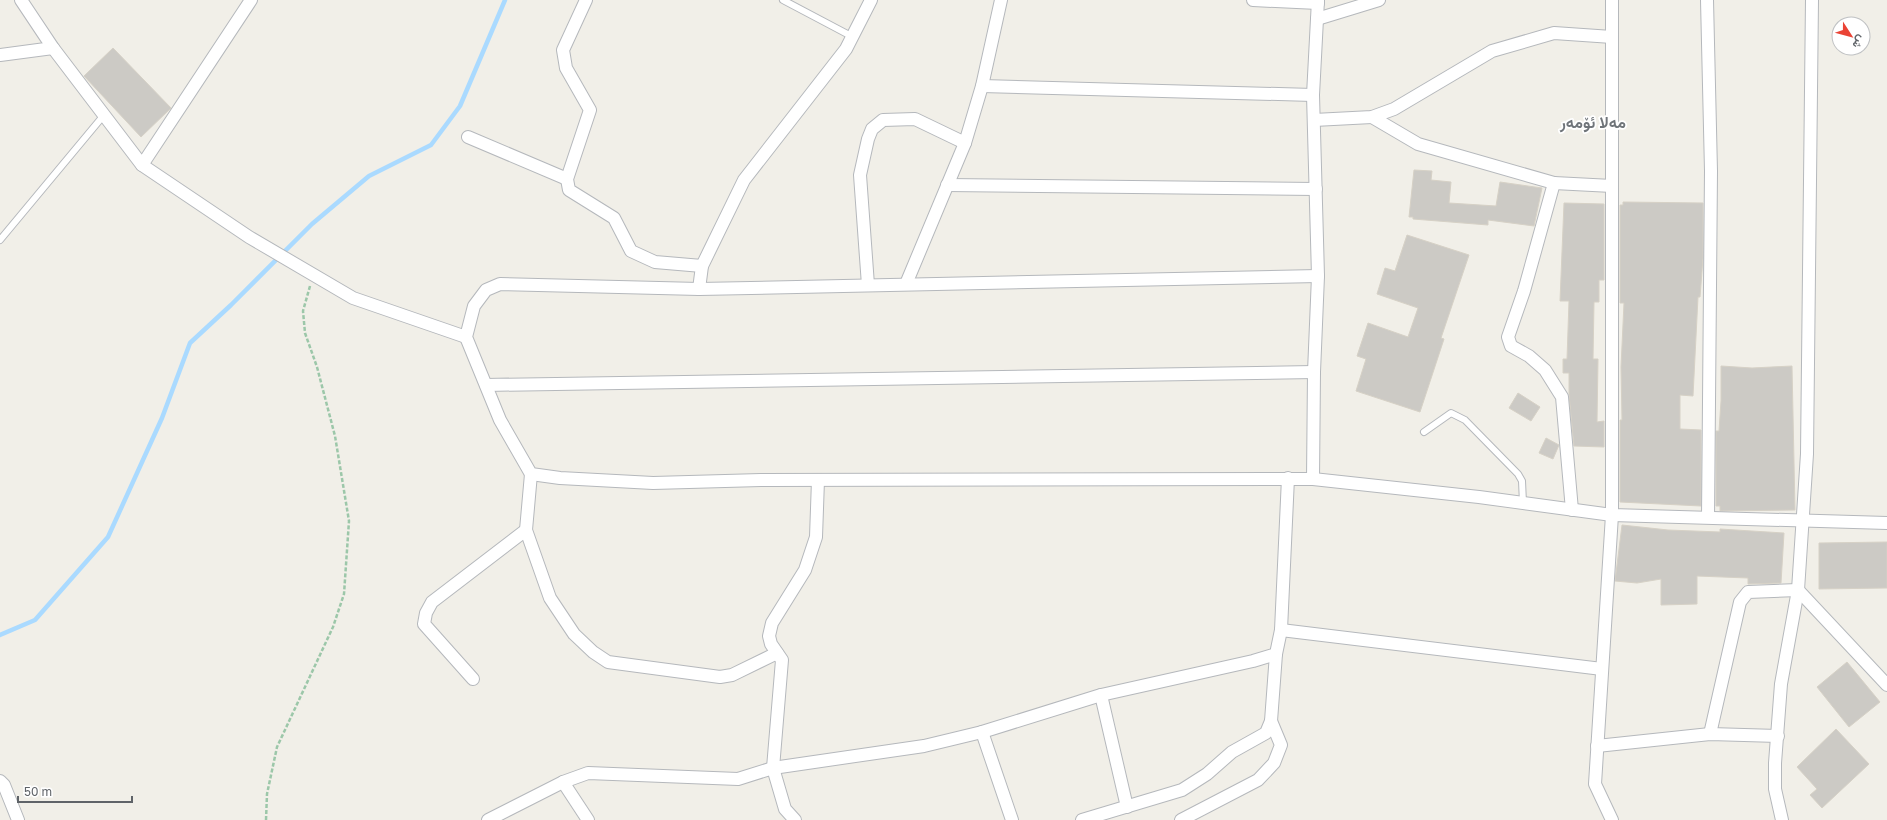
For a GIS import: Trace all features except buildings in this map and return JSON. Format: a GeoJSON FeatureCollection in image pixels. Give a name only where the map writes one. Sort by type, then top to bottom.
{"type":"FeatureCollection","features":[{"type":"Feature","properties":{"kind":"street"},"geometry":{"type":"LineString","coordinates":[[21,0],[53,48],[142,166],[249,237],[353,298],[466,337]]}},
{"type":"Feature","properties":{"kind":"street"},"geometry":{"type":"LineString","coordinates":[[142,166],[251,0]]}},
{"type":"Feature","properties":{"kind":"street"},"geometry":{"type":"LineString","coordinates":[[586,0],[563,50],[566,68],[590,110],[567,179],[569,190],[614,218],[631,251],[655,262],[702,266]]}},
{"type":"Feature","properties":{"kind":"street"},"geometry":{"type":"LineString","coordinates":[[699,288],[702,266],[744,180],[846,50],[871,0]]}},
{"type":"Feature","properties":{"kind":"street"},"geometry":{"type":"LineString","coordinates":[[906,284],[965,143],[982,86],[1002,0]]}},
{"type":"Feature","properties":{"kind":"street"},"geometry":{"type":"LineString","coordinates":[[1253,0],[1318,2],[1313,96],[1318,276],[1314,372],[1313,479]]}},
{"type":"Feature","properties":{"kind":"street"},"geometry":{"type":"LineString","coordinates":[[1317,19],[1379,0]]}},
{"type":"Feature","properties":{"kind":"street"},"geometry":{"type":"LineString","coordinates":[[1612,0],[1612,515],[1595,784],[1612,820]]}},
{"type":"Feature","properties":{"kind":"street"},"geometry":{"type":"LineString","coordinates":[[1707,0],[1711,171],[1708,517]]}},
{"type":"Feature","properties":{"kind":"street"},"geometry":{"type":"LineString","coordinates":[[1782,820],[1775,789],[1781,684],[1798,590],[1807,454],[1812,0]]}},
{"type":"Feature","properties":{"kind":"street"},"geometry":{"type":"LineString","coordinates":[[1314,120],[1372,117],[1394,108],[1492,51],[1554,34],[1612,37]]}},
{"type":"Feature","properties":{"kind":"street"},"geometry":{"type":"LineString","coordinates":[[0,56],[53,48]]}},
{"type":"Feature","properties":{"kind":"street"},"geometry":{"type":"LineString","coordinates":[[982,86],[1313,96]]}},
{"type":"Feature","properties":{"kind":"street"},"geometry":{"type":"LineString","coordinates":[[1372,117],[1418,144],[1554,183],[1612,186]]}},
{"type":"Feature","properties":{"kind":"street"},"geometry":{"type":"LineString","coordinates":[[868,285],[860,175],[868,139],[872,129],[883,120],[915,119],[965,143]]}},
{"type":"Feature","properties":{"kind":"street"},"geometry":{"type":"LineString","coordinates":[[468,137],[567,179]]}},
{"type":"Feature","properties":{"kind":"street"},"geometry":{"type":"LineString","coordinates":[[1554,183],[1524,291],[1508,337],[1511,346],[1529,356],[1545,370],[1562,397],[1572,510]]}},
{"type":"Feature","properties":{"kind":"street"},"geometry":{"type":"LineString","coordinates":[[947,185],[1316,189]]}},
{"type":"Feature","properties":{"kind":"street"},"geometry":{"type":"LineString","coordinates":[[777,653],[732,676],[720,677],[608,662],[593,652],[574,634],[550,598],[526,530],[531,474],[500,420],[466,337],[474,306],[486,290],[500,284],[699,288],[1318,276]]}},
{"type":"Feature","properties":{"kind":"street"},"geometry":{"type":"LineString","coordinates":[[486,385],[1314,372]]}},
{"type":"Feature","properties":{"kind":"street"},"geometry":{"type":"LineString","coordinates":[[531,474],[560,478],[652,483],[818,480],[1288,478],[1313,479],[1612,515],[1887,523]]}},
{"type":"Feature","properties":{"kind":"street"},"geometry":{"type":"LineString","coordinates":[[1082,820],[1182,790],[1207,774],[1232,752],[1266,732],[1271,721],[1276,654],[1281,630],[1288,478]]}},
{"type":"Feature","properties":{"kind":"street"},"geometry":{"type":"LineString","coordinates":[[795,820],[785,809],[773,768],[782,660],[771,644],[769,636],[772,624],[805,570],[816,537],[818,480]]}},
{"type":"Feature","properties":{"kind":"street"},"geometry":{"type":"LineString","coordinates":[[473,679],[424,624],[426,613],[432,602],[526,530]]}},
{"type":"Feature","properties":{"kind":"street"},"geometry":{"type":"LineString","coordinates":[[1710,734],[1740,602],[1748,592],[1798,590],[1887,685]]}},
{"type":"Feature","properties":{"kind":"street"},"geometry":{"type":"LineString","coordinates":[[1281,630],[1602,669]]}},
{"type":"Feature","properties":{"kind":"street"},"geometry":{"type":"LineString","coordinates":[[488,820],[563,782],[588,773],[738,779],[773,768],[924,746],[982,732],[1101,695],[1253,661],[1276,654]]}},
{"type":"Feature","properties":{"kind":"street"},"geometry":{"type":"LineString","coordinates":[[1101,695],[1127,807]]}},
{"type":"Feature","properties":{"kind":"street"},"geometry":{"type":"LineString","coordinates":[[1181,820],[1258,780],[1274,764],[1280,745],[1271,721]]}},
{"type":"Feature","properties":{"kind":"street"},"geometry":{"type":"LineString","coordinates":[[982,732],[1012,820]]}},
{"type":"Feature","properties":{"kind":"street"},"geometry":{"type":"LineString","coordinates":[[1597,746],[1710,734],[1778,736]]}},
{"type":"Feature","properties":{"kind":"street"},"geometry":{"type":"LineString","coordinates":[[0,781],[4,785],[18,820]]}},
{"type":"Feature","properties":{"kind":"street"},"geometry":{"type":"LineString","coordinates":[[563,782],[588,820]]}},
{"type":"Feature","properties":{"kind":"lane"},"geometry":{"type":"LineString","coordinates":[[782,0],[853,37]]}},
{"type":"Feature","properties":{"kind":"lane"},"geometry":{"type":"LineString","coordinates":[[0,240],[104,115]]}},
{"type":"Feature","properties":{"kind":"lane"},"geometry":{"type":"LineString","coordinates":[[1424,432],[1451,413],[1465,420],[1518,474],[1522,481],[1522,503]]}},
{"type":"Feature","properties":{"kind":"path"},"geometry":{"type":"LineString","coordinates":[[266,820],[267,794],[277,747],[333,627],[344,594],[349,520],[335,436],[317,367],[304,333],[303,311],[313,274]]}},
{"type":"Feature","properties":{"kind":"waterway"},"geometry":{"type":"LineString","coordinates":[[0,635],[35,620],[108,537],[162,418],[190,343],[231,305],[312,224],[369,176],[431,145],[460,106],[505,0]]}},
{"type":"Feature","properties":{"kind":"district","name":"مەلا ئۆمەر"},"geometry":{"type":"Point","coordinates":[1593,122]}}]}
